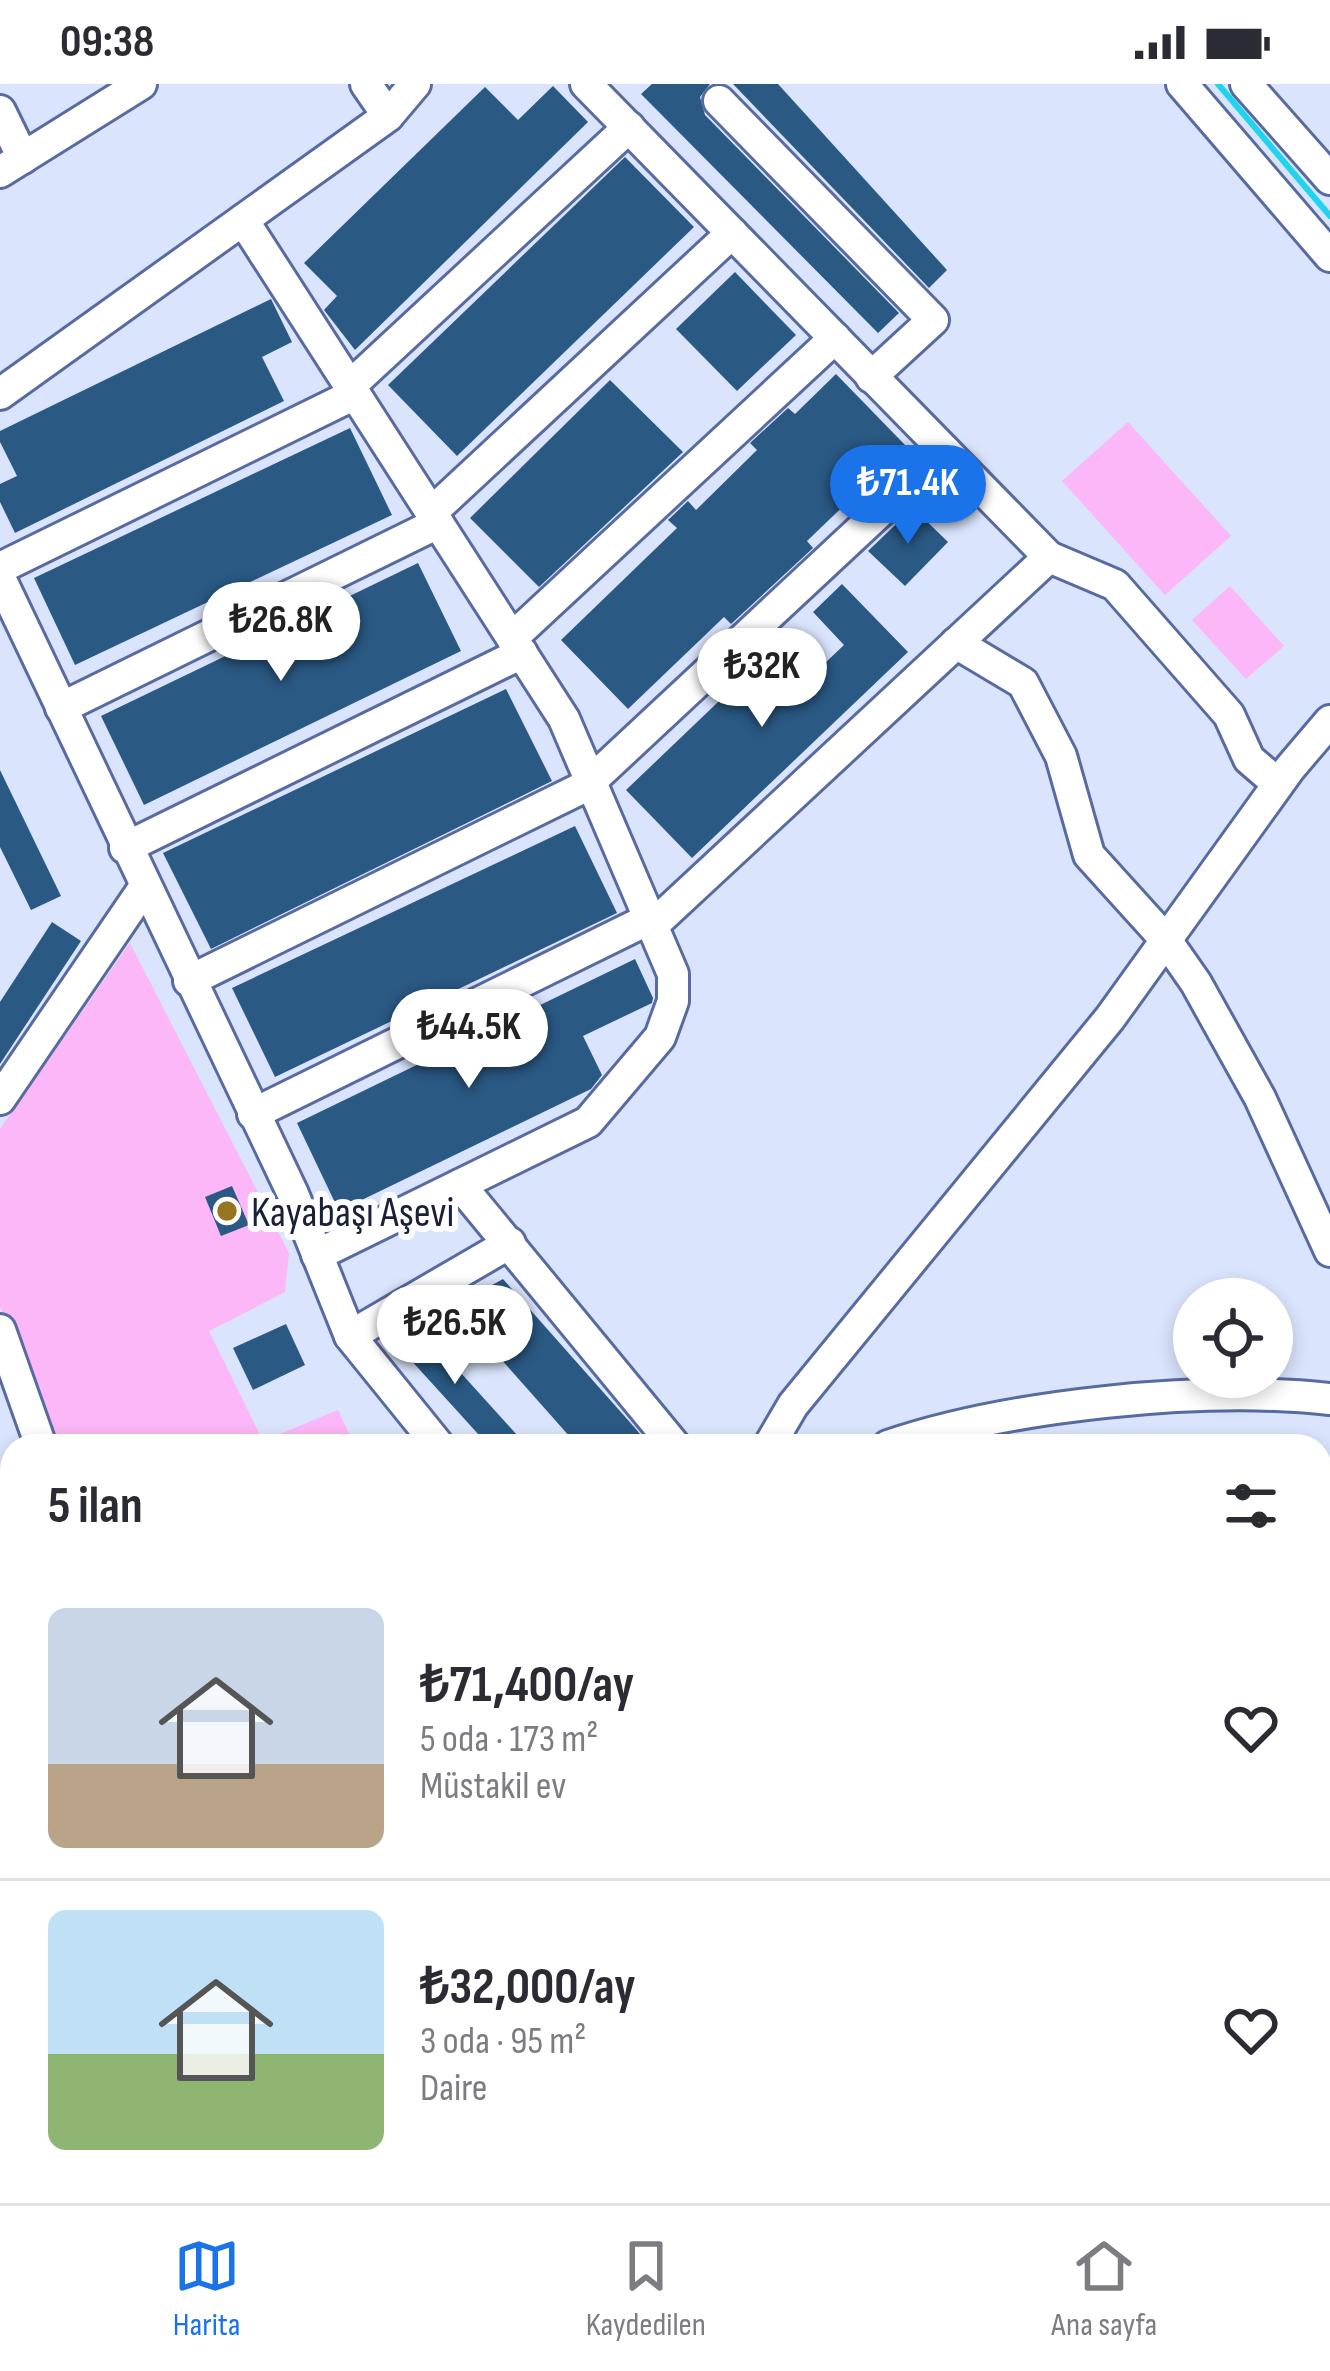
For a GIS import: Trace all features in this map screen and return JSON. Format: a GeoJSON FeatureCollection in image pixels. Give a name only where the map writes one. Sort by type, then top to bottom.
{"type":"FeatureCollection","features":[{"type":"Feature","properties":{"kind":"street"},"geometry":{"type":"LineString","coordinates":[[0,111],[11,165],[141,84]]}},
{"type":"Feature","properties":{"kind":"street"},"geometry":{"type":"LineString","coordinates":[[366,84],[388,116]]}},
{"type":"Feature","properties":{"kind":"street"},"geometry":{"type":"LineString","coordinates":[[0,394],[388,116],[415,84]]}},
{"type":"Feature","properties":{"kind":"street"},"geometry":{"type":"LineString","coordinates":[[586,84],[1048,557],[1115,585],[1229,715],[1249,759],[1278,784]]}},
{"type":"Feature","properties":{"kind":"street"},"geometry":{"type":"LineString","coordinates":[[1182,84],[1330,256]]}},
{"type":"Feature","properties":{"kind":"street"},"geometry":{"type":"LineString","coordinates":[[1246,84],[1330,179]]}},
{"type":"Feature","properties":{"kind":"street"},"geometry":{"type":"LineString","coordinates":[[719,100],[932,320],[871,377]]}},
{"type":"Feature","properties":{"kind":"street"},"geometry":{"type":"LineString","coordinates":[[0,568],[352,390],[628,127]]}},
{"type":"Feature","properties":{"kind":"street"},"geometry":{"type":"LineString","coordinates":[[243,220],[564,719],[674,988],[671,1015],[660,1037],[588,1122],[317,1255]]}},
{"type":"Feature","properties":{"kind":"street"},"geometry":{"type":"LineString","coordinates":[[61,708],[435,518],[732,233]]}},
{"type":"Feature","properties":{"kind":"street"},"geometry":{"type":"LineString","coordinates":[[125,848],[517,645],[835,338]]}},
{"type":"Feature","properties":{"kind":"street"},"geometry":{"type":"LineString","coordinates":[[189,981],[591,782],[945,452]]}},
{"type":"Feature","properties":{"kind":"street"},"geometry":{"type":"LineString","coordinates":[[254,1114],[651,923],[1048,557]]}},
{"type":"Feature","properties":{"kind":"street"},"geometry":{"type":"LineString","coordinates":[[0,578],[254,1114],[350,1336],[429,1434]]}},
{"type":"Feature","properties":{"kind":"street"},"geometry":{"type":"LineString","coordinates":[[956,644],[1023,683],[1061,757],[1089,855],[1166,940],[1196,983],[1261,1098],[1330,1251]]}},
{"type":"Feature","properties":{"kind":"street"},"geometry":{"type":"LineString","coordinates":[[776,1434],[793,1405],[1110,1018],[1278,784],[1330,721]]}},
{"type":"Feature","properties":{"kind":"street"},"geometry":{"type":"LineString","coordinates":[[0,1099],[144,888]]}},
{"type":"Feature","properties":{"kind":"street"},"geometry":{"type":"LineString","coordinates":[[460,1185],[665,1434]]}},
{"type":"Feature","properties":{"kind":"street"},"geometry":{"type":"LineString","coordinates":[[350,1336],[510,1243]]}},
{"type":"Feature","properties":{"kind":"street"},"geometry":{"type":"LineString","coordinates":[[0,1330],[36,1434]]}},
{"type":"Feature","properties":{"kind":"street"},"geometry":{"type":"LineString","coordinates":[[933,1434],[1059,1409],[1227,1395],[1330,1400]]}},
{"type":"Feature","properties":{"kind":"shaded area"},"geometry":{"type":"Polygon","coordinates":[[[1128,422],[1231,536],[1165,595],[1062,481],[1128,422]]]}},
{"type":"Feature","properties":{"kind":"shaded area"},"geometry":{"type":"Polygon","coordinates":[[[1230,586],[1284,646],[1246,679],[1192,620],[1230,586]]]}},
{"type":"Feature","properties":{"kind":"shaded area"},"geometry":{"type":"Polygon","coordinates":[[[130,943],[289,1253],[285,1292],[209,1331],[260,1434],[49,1434],[0,1306],[0,1129],[130,943]]]}},
{"type":"Feature","properties":{"kind":"shaded area"},"geometry":{"type":"Polygon","coordinates":[[[338,1410],[349,1434],[280,1434],[338,1410]]]}},
{"type":"Feature","properties":{"kind":"building"},"geometry":{"type":"Polygon","coordinates":[[[652,84],[710,84],[700,97],[705,115],[899,313],[878,333],[641,94],[652,84]]]}},
{"type":"Feature","properties":{"kind":"building"},"geometry":{"type":"Polygon","coordinates":[[[733,84],[778,84],[947,270],[929,288],[733,84]]]}},
{"type":"Feature","properties":{"kind":"building"},"geometry":{"type":"Polygon","coordinates":[[[553,86],[588,122],[355,350],[324,310],[337,296],[304,263],[485,87],[518,120],[553,86]]]}},
{"type":"Feature","properties":{"kind":"building"},"geometry":{"type":"Polygon","coordinates":[[[625,157],[694,227],[457,456],[388,385],[625,157]]]}},
{"type":"Feature","properties":{"kind":"building"},"geometry":{"type":"Polygon","coordinates":[[[735,272],[796,335],[737,391],[676,329],[735,272]]]}},
{"type":"Feature","properties":{"kind":"building"},"geometry":{"type":"Polygon","coordinates":[[[271,299],[292,342],[262,357],[284,401],[15,533],[0,502],[0,484],[17,476],[0,442],[0,431],[271,299]]]}},
{"type":"Feature","properties":{"kind":"building"},"geometry":{"type":"Polygon","coordinates":[[[836,374],[906,446],[807,541],[813,548],[731,624],[724,617],[628,709],[561,640],[677,528],[668,520],[688,501],[696,510],[757,450],[750,443],[788,408],[795,414],[836,374]]]}},
{"type":"Feature","properties":{"kind":"building"},"geometry":{"type":"Polygon","coordinates":[[[610,380],[683,452],[539,587],[470,518],[610,380]]]}},
{"type":"Feature","properties":{"kind":"building"},"geometry":{"type":"Polygon","coordinates":[[[350,428],[392,515],[75,665],[34,578],[350,428]]]}},
{"type":"Feature","properties":{"kind":"building"},"geometry":{"type":"Polygon","coordinates":[[[913,508],[948,542],[905,586],[868,551],[913,508]]]}},
{"type":"Feature","properties":{"kind":"building"},"geometry":{"type":"Polygon","coordinates":[[[418,563],[461,651],[144,805],[101,716],[418,563]]]}},
{"type":"Feature","properties":{"kind":"building"},"geometry":{"type":"Polygon","coordinates":[[[842,584],[908,652],[692,858],[626,790],[739,682],[734,677],[750,662],[786,700],[844,645],[813,612],[842,584]]]}},
{"type":"Feature","properties":{"kind":"building"},"geometry":{"type":"Polygon","coordinates":[[[506,689],[552,781],[211,949],[163,853],[506,689]]]}},
{"type":"Feature","properties":{"kind":"building"},"geometry":{"type":"Polygon","coordinates":[[[0,770],[61,896],[31,910],[0,847],[0,770]]]}},
{"type":"Feature","properties":{"kind":"building"},"geometry":{"type":"Polygon","coordinates":[[[575,826],[617,913],[275,1077],[232,988],[575,826]]]}},
{"type":"Feature","properties":{"kind":"building"},"geometry":{"type":"Polygon","coordinates":[[[52,922],[81,941],[0,1064],[0,1002],[52,922]]]}},
{"type":"Feature","properties":{"kind":"building"},"geometry":{"type":"Polygon","coordinates":[[[635,959],[652,1003],[583,1036],[602,1075],[591,1089],[339,1211],[297,1123],[635,959]]]}},
{"type":"Feature","properties":{"kind":"building","name":"Kayabaşı Aşevi"},"geometry":{"type":"Polygon","coordinates":[[[232,1186],[249,1225],[221,1236],[205,1197],[232,1186]]]}},
{"type":"Feature","properties":{"kind":"building"},"geometry":{"type":"Polygon","coordinates":[[[503,1279],[639,1434],[567,1434],[454,1306],[503,1279]]]}},
{"type":"Feature","properties":{"kind":"building"},"geometry":{"type":"Polygon","coordinates":[[[414,1322],[516,1434],[478,1434],[389,1336],[414,1322]]]}},
{"type":"Feature","properties":{"kind":"building"},"geometry":{"type":"Polygon","coordinates":[[[286,1324],[305,1365],[253,1390],[233,1348],[286,1324]]]}},
{"type":"Feature","properties":{"kind":"waterway"},"geometry":{"type":"LineString","coordinates":[[1218,84],[1330,216]]}},
{"type":"Feature","properties":{"kind":"place","name":"Kayabaşı Aşevi"},"geometry":{"type":"Point","coordinates":[227,1211]}}]}
